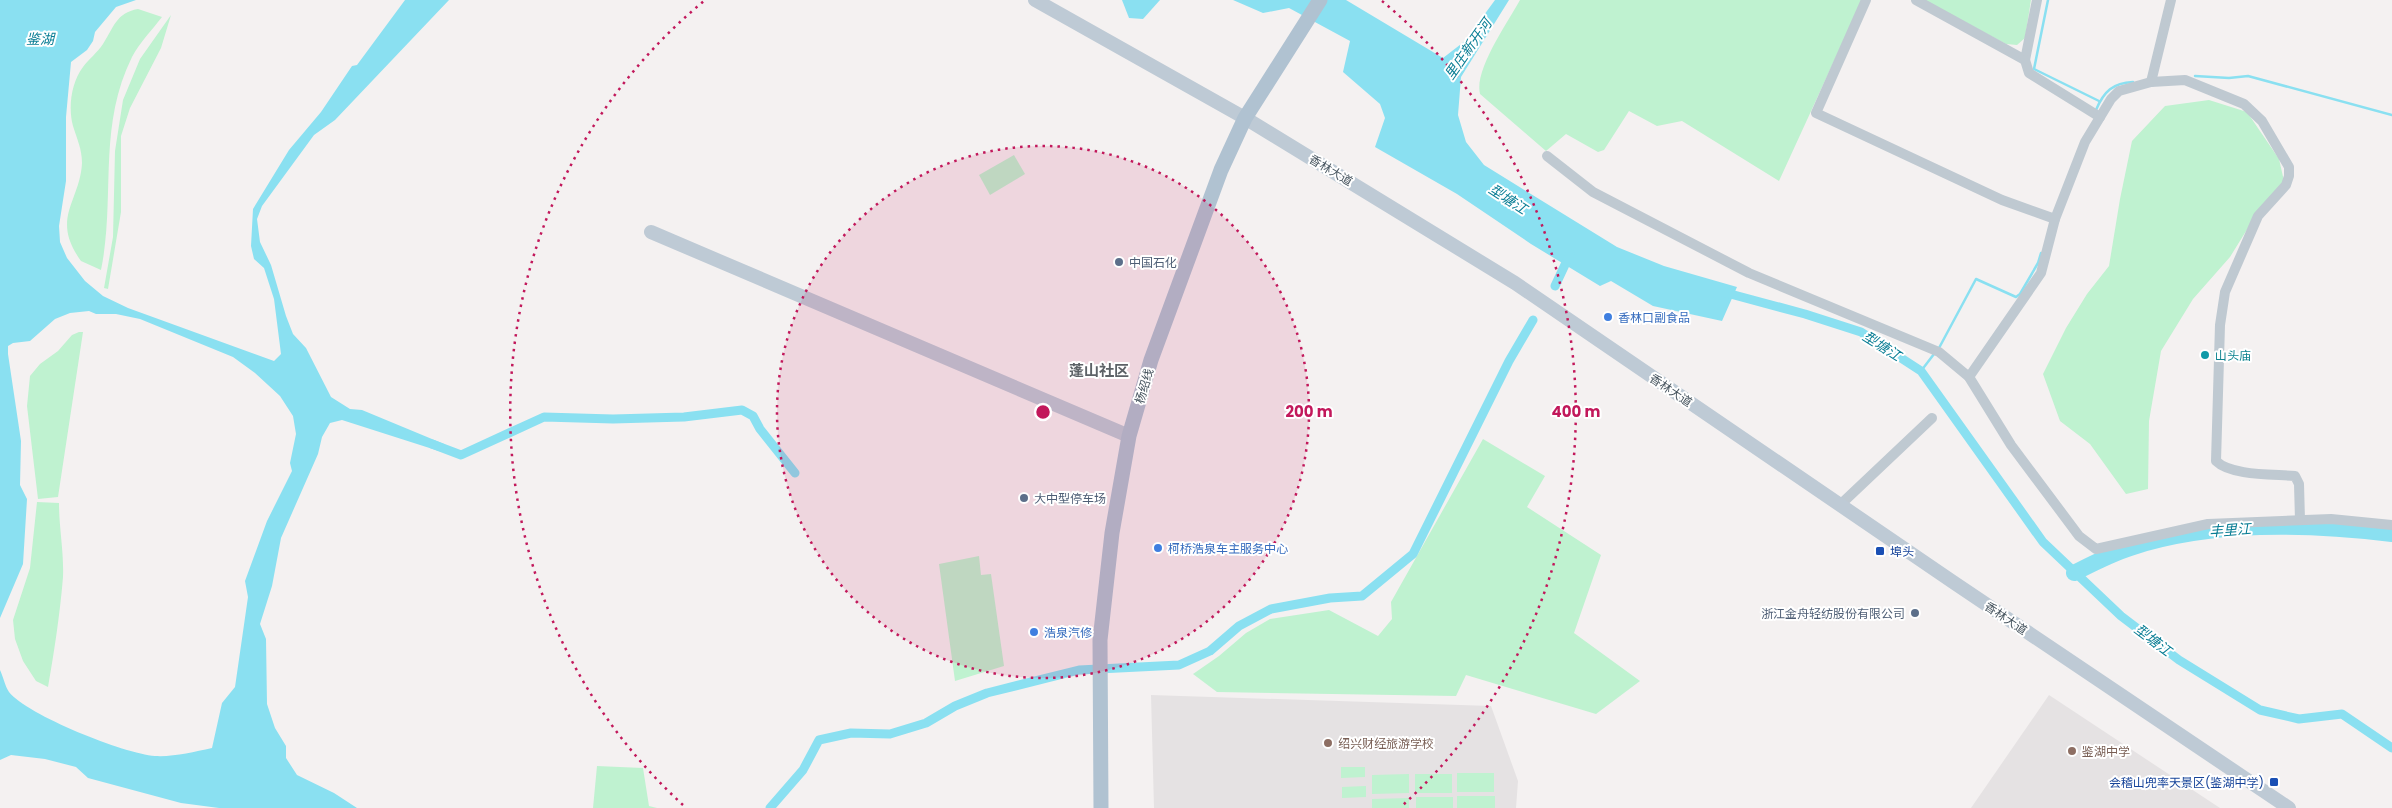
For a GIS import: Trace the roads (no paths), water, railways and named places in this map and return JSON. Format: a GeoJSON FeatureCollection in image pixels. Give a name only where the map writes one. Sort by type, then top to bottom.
{"type":"FeatureCollection","features":[{"type":"Feature","properties":{"kind":"main road","name":"香林大道"},"geometry":{"type":"LineString","coordinates":[[1035,0],[1244,118],[1516,283],[1840,505],[2289,808]]}},
{"type":"Feature","properties":{"kind":"main road","name":"杨绍线"},"geometry":{"type":"LineString","coordinates":[[1101,808],[1100,640],[1112,533],[1129,436],[1155,350],[1222,170],[1244,118],[1320,0]]}},
{"type":"Feature","properties":{"kind":"main road"},"geometry":{"type":"LineString","coordinates":[[651,232],[1129,436]]}},
{"type":"Feature","properties":{"kind":"street"},"geometry":{"type":"LineString","coordinates":[[1866,0],[1816,113],[2002,200],[2051,218]]}},
{"type":"Feature","properties":{"kind":"street"},"geometry":{"type":"LineString","coordinates":[[1916,0],[2025,60]]}},
{"type":"Feature","properties":{"kind":"street"},"geometry":{"type":"LineString","coordinates":[[2037,0],[2025,60],[2029,73],[2096,114]]}},
{"type":"Feature","properties":{"kind":"street"},"geometry":{"type":"LineString","coordinates":[[2151,82],[2171,0]]}},
{"type":"Feature","properties":{"kind":"street"},"geometry":{"type":"LineString","coordinates":[[1969,377],[2041,273],[2051,218],[2096,114],[2119,91],[2151,82],[2185,80],[2244,104],[2262,121],[2289,167],[2289,176],[2286,185],[2258,216],[2226,292],[2220,325],[2216,461],[2223,467],[2234,470],[2295,476],[2299,484],[2300,520]]}},
{"type":"Feature","properties":{"kind":"street"},"geometry":{"type":"LineString","coordinates":[[1546,156],[1593,192],[1749,273],[1937,351],[1969,377],[2011,445],[2079,536],[2096,549],[2208,524],[2332,519],[2392,525]]}},
{"type":"Feature","properties":{"kind":"street"},"geometry":{"type":"LineString","coordinates":[[1840,505],[1932,418]]}},
{"type":"Feature","properties":{"kind":"water","name":"鉴湖"},"geometry":{"type":"Polygon","coordinates":[[[0,0],[136,0],[116,7],[95,32],[93,41],[87,50],[71,62],[66,117],[66,181],[59,226],[60,242],[67,258],[85,281],[103,296],[128,308],[274,361],[281,354],[274,299],[264,268],[254,259],[251,246],[253,209],[289,150],[321,112],[352,66],[357,65],[405,0],[449,0],[335,120],[314,135],[262,206],[257,219],[260,242],[271,265],[293,334],[306,348],[331,397],[350,409],[362,410],[444,444],[442,452],[342,420],[330,423],[322,437],[318,454],[281,538],[272,586],[260,624],[266,639],[267,704],[275,728],[286,746],[286,758],[297,775],[334,793],[357,808],[219,808],[181,803],[88,778],[76,767],[45,759],[11,755],[0,760],[0,670],[9,692],[19,701],[55,722],[100,741],[141,754],[155,756],[176,755],[212,748],[222,703],[235,687],[248,597],[245,581],[267,521],[292,471],[290,463],[296,434],[293,416],[280,396],[255,373],[233,357],[140,319],[116,314],[96,314],[89,311],[70,313],[55,319],[30,341],[13,343],[8,346],[21,441],[20,485],[27,499],[23,564],[0,618],[0,0]]]}},
{"type":"Feature","properties":{"kind":"water"},"geometry":{"type":"Polygon","coordinates":[[[1122,0],[1160,0],[1143,19],[1129,18],[1122,0]]]}},
{"type":"Feature","properties":{"kind":"water","name":"里庄新开河"},"geometry":{"type":"Polygon","coordinates":[[[1233,0],[1346,0],[1443,58],[1465,41],[1495,0],[1509,0],[1461,77],[1458,115],[1466,142],[1484,165],[1617,247],[1664,266],[1737,287],[1722,321],[1653,306],[1611,281],[1600,286],[1531,244],[1457,194],[1375,147],[1385,118],[1380,104],[1343,72],[1350,41],[1289,8],[1263,13],[1233,0]]]}},
{"type":"Feature","properties":{"kind":"waterway"},"geometry":{"type":"LineString","coordinates":[[2048,0],[2034,69],[2099,101]]}},
{"type":"Feature","properties":{"kind":"waterway"},"geometry":{"type":"LineString","coordinates":[[2195,76],[2229,78],[2248,76],[2392,115]]}},
{"type":"Feature","properties":{"kind":"waterway"},"geometry":{"type":"LineString","coordinates":[[2096,110],[2102,98],[2110,89],[2120,84],[2133,82]]}},
{"type":"Feature","properties":{"kind":"waterway"},"geometry":{"type":"LineString","coordinates":[[1939,348],[1976,279],[2016,297],[2020,294],[2038,263],[2041,253]]}},
{"type":"Feature","properties":{"kind":"waterway"},"geometry":{"type":"LineString","coordinates":[[1555,286],[1570,254]]}},
{"type":"Feature","properties":{"kind":"waterway","name":"型塘江"},"geometry":{"type":"LineString","coordinates":[[1723,292],[1805,314],[1861,332],[1921,371],[2043,542],[2121,616],[2179,660],[2260,710],[2299,719],[2342,714],[2392,748]]}},
{"type":"Feature","properties":{"kind":"waterway"},"geometry":{"type":"LineString","coordinates":[[770,808],[803,770],[819,740],[851,733],[890,734],[926,723],[955,706],[987,693],[1079,670],[1179,665],[1210,651],[1239,626],[1271,609],[1330,598],[1362,596],[1413,554],[1509,361],[1533,320]]}},
{"type":"Feature","properties":{"kind":"waterway"},"geometry":{"type":"LineString","coordinates":[[1921,371],[1934,354]]}},
{"type":"Feature","properties":{"kind":"waterway"},"geometry":{"type":"LineString","coordinates":[[432,444],[461,455],[544,417],[613,419],[684,417],[742,410],[753,416],[760,429],[795,473]]}},
{"type":"Feature","properties":{"kind":"waterway","name":"丰里江"},"geometry":{"type":"LineString","coordinates":[[2074,573],[2130,548],[2161,539],[2194,533],[2227,529],[2293,527],[2392,534]]}},
{"type":"Feature","properties":{"kind":"place","name":"中国石化"},"geometry":{"type":"Point","coordinates":[1119,262]}},
{"type":"Feature","properties":{"kind":"place","name":"香林口副食品"},"geometry":{"type":"Point","coordinates":[1608,317]}},
{"type":"Feature","properties":{"kind":"place","name":"山头庙"},"geometry":{"type":"Point","coordinates":[2205,355]}},
{"type":"Feature","properties":{"kind":"place","name":"大中型停车场"},"geometry":{"type":"Point","coordinates":[1024,498]}},
{"type":"Feature","properties":{"kind":"place","name":"柯桥浩泉车主服务中心"},"geometry":{"type":"Point","coordinates":[1158,548]}},
{"type":"Feature","properties":{"kind":"place","name":"埠头"},"geometry":{"type":"Point","coordinates":[1880,551]}},
{"type":"Feature","properties":{"kind":"place","name":"浙江金舟轻纺股份有限公司"},"geometry":{"type":"Point","coordinates":[1915,613]}},
{"type":"Feature","properties":{"kind":"place","name":"浩泉汽修"},"geometry":{"type":"Point","coordinates":[1034,632]}},
{"type":"Feature","properties":{"kind":"place","name":"绍兴财经旅游学校"},"geometry":{"type":"Point","coordinates":[1328,743]}},
{"type":"Feature","properties":{"kind":"place","name":"鉴湖中学"},"geometry":{"type":"Point","coordinates":[2072,751]}},
{"type":"Feature","properties":{"kind":"place","name":"会稽山兜率天景区(鉴湖中学)"},"geometry":{"type":"Point","coordinates":[2274,782]}},
{"type":"Feature","properties":{"kind":"district","name":"蓬山社区"},"geometry":{"type":"Point","coordinates":[1099,370]}}]}
